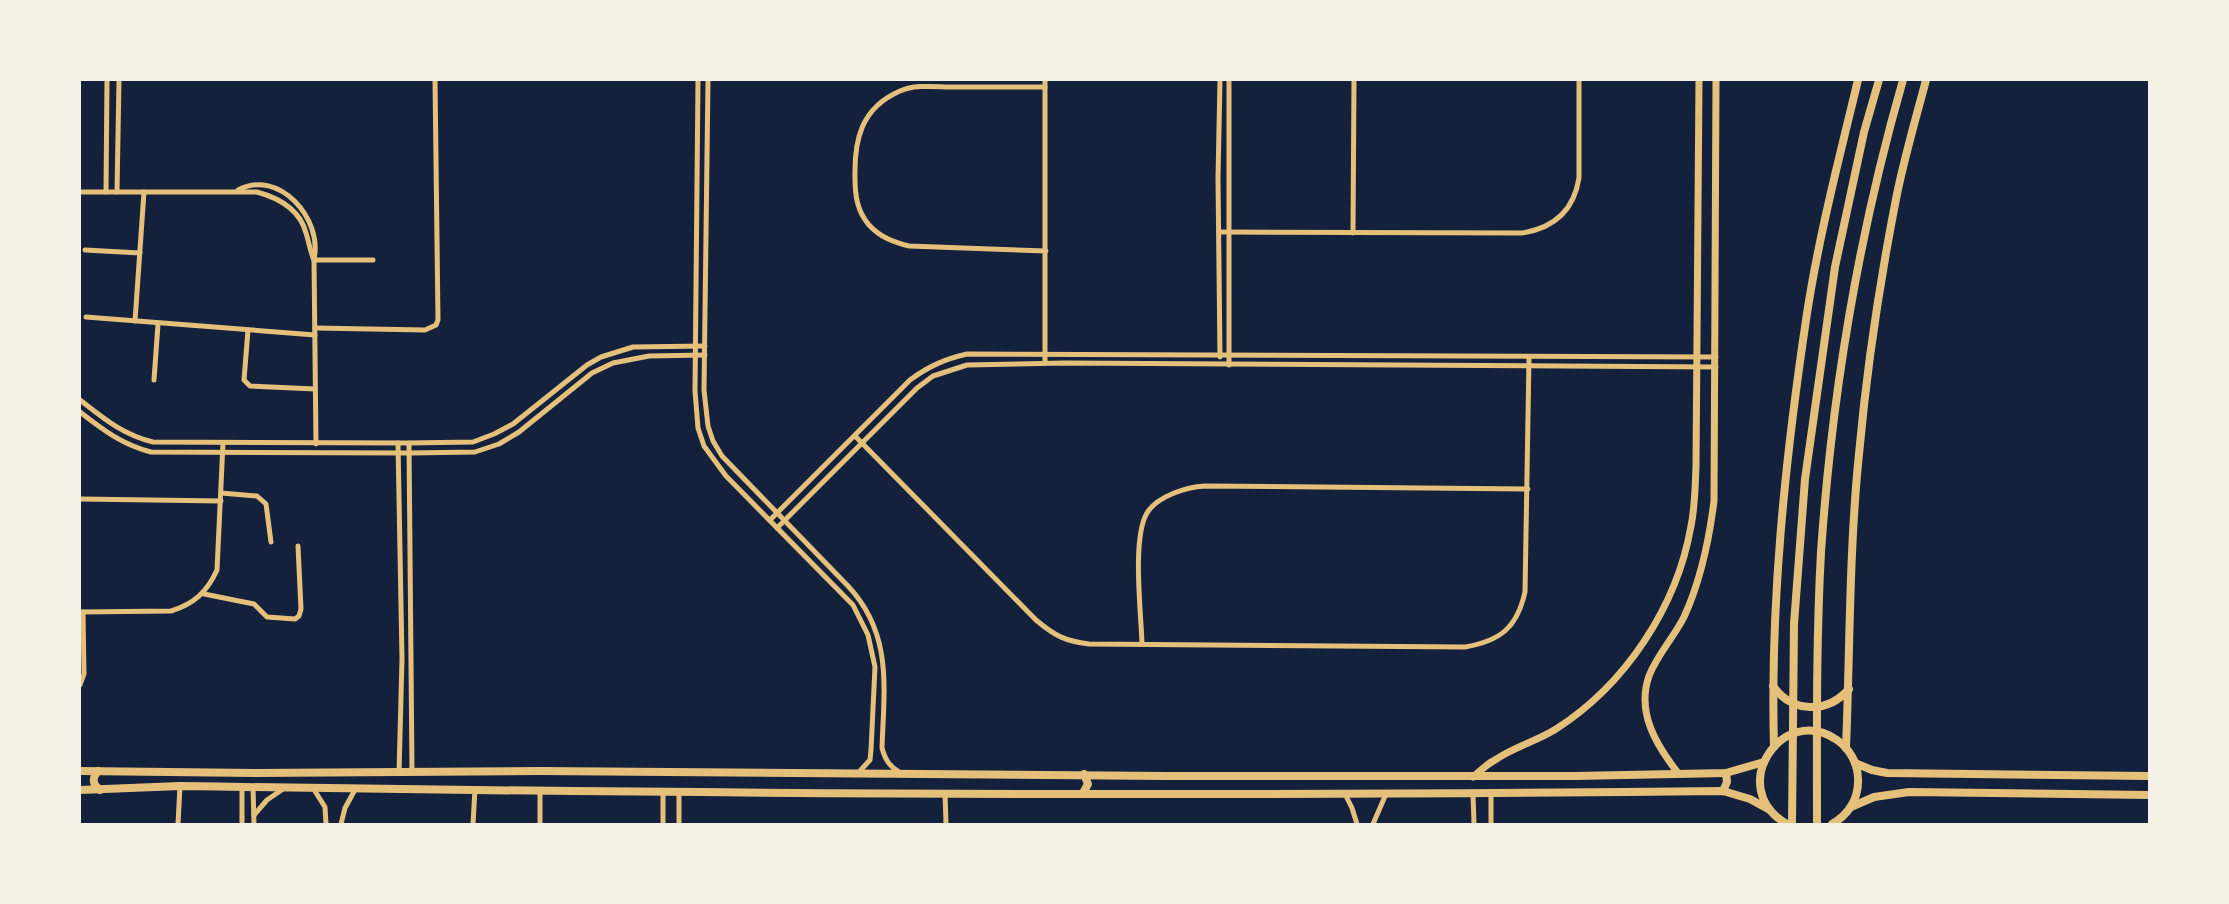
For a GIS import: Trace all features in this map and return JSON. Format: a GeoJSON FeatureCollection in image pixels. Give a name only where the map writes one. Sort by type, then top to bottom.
{"type":"FeatureCollection","features":[{"type":"Feature","properties":{"kind":"highway"},"geometry":{"type":"LineString","coordinates":[[1792,825],[1794,624],[1805,479],[1833,278],[1848,199],[1879,80]]}},
{"type":"Feature","properties":{"kind":"highway"},"geometry":{"type":"LineString","coordinates":[[1817,825],[1818,624],[1828,480],[1855,282],[1877,175],[1903,80]]}},
{"type":"Feature","properties":{"kind":"main road"},"geometry":{"type":"LineString","coordinates":[[1774,747],[1772,685],[1776,589],[1783,506],[1806,319],[1858,80]]}},
{"type":"Feature","properties":{"kind":"main road"},"geometry":{"type":"LineString","coordinates":[[1846,748],[1850,604],[1858,456],[1874,320],[1898,191],[1926,80]]}},
{"type":"Feature","properties":{"kind":"main road"},"geometry":{"type":"LineString","coordinates":[[1772,685],[1786,700],[1800,706],[1814,708],[1833,703],[1849,689]]}},
{"type":"Feature","properties":{"kind":"main road"},"geometry":{"type":"LineString","coordinates":[[1788,825],[1779,822],[1770,810],[1760,786],[1764,762],[1774,747],[1794,734],[1810,731],[1833,738],[1846,748],[1855,763],[1858,785],[1848,811],[1846,825]]}},
{"type":"Feature","properties":{"kind":"main road"},"geometry":{"type":"LineString","coordinates":[[80,771],[412,773],[553,771],[1473,777],[1725,773],[1764,762]]}},
{"type":"Feature","properties":{"kind":"main road"},"geometry":{"type":"LineString","coordinates":[[1855,763],[1887,773],[2150,776]]}},
{"type":"Feature","properties":{"kind":"main road"},"geometry":{"type":"LineString","coordinates":[[98,771],[93,781],[95,787],[100,790]]}},
{"type":"Feature","properties":{"kind":"main road"},"geometry":{"type":"LineString","coordinates":[[1723,791],[1727,782],[1725,773]]}},
{"type":"Feature","properties":{"kind":"main road"},"geometry":{"type":"LineString","coordinates":[[1083,793],[1088,784],[1084,774]]}},
{"type":"Feature","properties":{"kind":"main road"},"geometry":{"type":"LineString","coordinates":[[1119,775],[1114,783],[1120,792]]}},
{"type":"Feature","properties":{"kind":"main road"},"geometry":{"type":"LineString","coordinates":[[80,790],[180,786],[945,793],[1491,794],[1723,791],[1750,799],[1770,810]]}},
{"type":"Feature","properties":{"kind":"main road"},"geometry":{"type":"LineString","coordinates":[[1832,825],[1848,811],[1874,797],[1909,792],[2150,795]]}},
{"type":"Feature","properties":{"kind":"street"},"geometry":{"type":"LineString","coordinates":[[106,192],[107,80]]}},
{"type":"Feature","properties":{"kind":"street"},"geometry":{"type":"LineString","coordinates":[[117,192],[119,80]]}},
{"type":"Feature","properties":{"kind":"street"},"geometry":{"type":"LineString","coordinates":[[86,317],[248,330],[315,332],[425,330],[436,325],[438,320],[435,80]]}},
{"type":"Feature","properties":{"kind":"street"},"geometry":{"type":"LineString","coordinates":[[698,80],[695,346],[698,428],[704,446],[726,476],[852,605],[868,634],[875,667],[871,750],[870,760],[857,774]]}},
{"type":"Feature","properties":{"kind":"street"},"geometry":{"type":"LineString","coordinates":[[708,80],[705,346],[708,426],[713,441],[733,469],[860,599],[875,625],[884,666],[882,748],[885,759],[892,768],[903,775]]}},
{"type":"Feature","properties":{"kind":"street"},"geometry":{"type":"LineString","coordinates":[[1045,80],[1045,363]]}},
{"type":"Feature","properties":{"kind":"street"},"geometry":{"type":"LineString","coordinates":[[1220,80],[1220,365]]}},
{"type":"Feature","properties":{"kind":"street"},"geometry":{"type":"LineString","coordinates":[[1229,80],[1229,365]]}},
{"type":"Feature","properties":{"kind":"street"},"geometry":{"type":"LineString","coordinates":[[1353,233],[1354,80]]}},
{"type":"Feature","properties":{"kind":"street"},"geometry":{"type":"LineString","coordinates":[[1219,232],[1522,233],[1537,231],[1562,216],[1577,191],[1579,80]]}},
{"type":"Feature","properties":{"kind":"street"},"geometry":{"type":"LineString","coordinates":[[1473,777],[1496,759],[1554,730],[1607,688],[1629,662],[1663,609],[1676,582],[1691,526],[1696,467],[1699,80]]}},
{"type":"Feature","properties":{"kind":"street"},"geometry":{"type":"LineString","coordinates":[[1678,773],[1654,740],[1646,710],[1646,695],[1649,677],[1684,617],[1703,561],[1710,531],[1716,468],[1716,80]]}},
{"type":"Feature","properties":{"kind":"street"},"geometry":{"type":"LineString","coordinates":[[1045,87],[925,87],[901,90],[871,113],[859,133],[855,152],[855,197],[869,225],[892,242],[919,247],[1046,251]]}},
{"type":"Feature","properties":{"kind":"street"},"geometry":{"type":"LineString","coordinates":[[235,192],[255,184],[275,189],[290,198],[303,210],[312,225],[316,241],[314,260],[316,452]]}},
{"type":"Feature","properties":{"kind":"street"},"geometry":{"type":"LineString","coordinates":[[80,192],[247,192],[268,195],[292,209],[304,227],[314,260]]}},
{"type":"Feature","properties":{"kind":"street"},"geometry":{"type":"LineString","coordinates":[[135,321],[144,192]]}},
{"type":"Feature","properties":{"kind":"street"},"geometry":{"type":"LineString","coordinates":[[85,250],[140,253]]}},
{"type":"Feature","properties":{"kind":"street"},"geometry":{"type":"LineString","coordinates":[[314,260],[373,260]]}},
{"type":"Feature","properties":{"kind":"street"},"geometry":{"type":"LineString","coordinates":[[154,380],[158,324]]}},
{"type":"Feature","properties":{"kind":"street"},"geometry":{"type":"LineString","coordinates":[[248,330],[244,380],[246,384],[315,389]]}},
{"type":"Feature","properties":{"kind":"street"},"geometry":{"type":"LineString","coordinates":[[80,400],[113,426],[138,438],[170,443],[473,442],[513,424],[587,365],[610,353],[633,347],[705,346]]}},
{"type":"Feature","properties":{"kind":"street"},"geometry":{"type":"LineString","coordinates":[[770,520],[910,380],[926,368],[946,358],[967,354],[1716,357]]}},
{"type":"Feature","properties":{"kind":"street"},"geometry":{"type":"LineString","coordinates":[[80,412],[116,440],[151,452],[475,452],[499,444],[519,432],[592,373],[605,366],[635,357],[705,356]]}},
{"type":"Feature","properties":{"kind":"street"},"geometry":{"type":"LineString","coordinates":[[855,436],[1036,620],[1052,634],[1069,641],[1089,644],[1465,647],[1484,644],[1501,635],[1513,623],[1521,609],[1526,584],[1529,358]]}},
{"type":"Feature","properties":{"kind":"street"},"geometry":{"type":"LineString","coordinates":[[777,528],[917,388],[933,376],[967,365],[1045,363],[1716,367]]}},
{"type":"Feature","properties":{"kind":"street"},"geometry":{"type":"LineString","coordinates":[[80,685],[84,674],[81,612],[171,611],[183,607],[204,594],[211,584],[218,570],[223,443]]}},
{"type":"Feature","properties":{"kind":"street"},"geometry":{"type":"LineString","coordinates":[[398,443],[402,659],[399,773]]}},
{"type":"Feature","properties":{"kind":"street"},"geometry":{"type":"LineString","coordinates":[[409,443],[412,773]]}},
{"type":"Feature","properties":{"kind":"street"},"geometry":{"type":"LineString","coordinates":[[1142,643],[1139,538],[1148,511],[1171,495],[1197,486],[1528,489]]}},
{"type":"Feature","properties":{"kind":"street"},"geometry":{"type":"LineString","coordinates":[[221,493],[257,496],[262,499],[266,504],[271,542]]}},
{"type":"Feature","properties":{"kind":"street"},"geometry":{"type":"LineString","coordinates":[[80,499],[221,501]]}},
{"type":"Feature","properties":{"kind":"street"},"geometry":{"type":"LineString","coordinates":[[204,594],[254,604],[267,617],[295,619],[299,616],[301,609],[298,546]]}},
{"type":"Feature","properties":{"kind":"street"},"geometry":{"type":"LineString","coordinates":[[178,825],[180,786]]}},
{"type":"Feature","properties":{"kind":"street"},"geometry":{"type":"LineString","coordinates":[[242,787],[242,825]]}},
{"type":"Feature","properties":{"kind":"street"},"geometry":{"type":"LineString","coordinates":[[254,787],[254,825]]}},
{"type":"Feature","properties":{"kind":"street"},"geometry":{"type":"LineString","coordinates":[[254,815],[267,800],[285,788]]}},
{"type":"Feature","properties":{"kind":"street"},"geometry":{"type":"LineString","coordinates":[[313,788],[325,807],[326,821],[341,822],[345,808],[356,788]]}},
{"type":"Feature","properties":{"kind":"street"},"geometry":{"type":"LineString","coordinates":[[473,825],[475,789]]}},
{"type":"Feature","properties":{"kind":"street"},"geometry":{"type":"LineString","coordinates":[[540,790],[540,825]]}},
{"type":"Feature","properties":{"kind":"street"},"geometry":{"type":"LineString","coordinates":[[663,792],[663,825]]}},
{"type":"Feature","properties":{"kind":"street"},"geometry":{"type":"LineString","coordinates":[[679,792],[679,825]]}},
{"type":"Feature","properties":{"kind":"street"},"geometry":{"type":"LineString","coordinates":[[945,793],[946,825]]}},
{"type":"Feature","properties":{"kind":"street"},"geometry":{"type":"LineString","coordinates":[[1345,794],[1357,825]]}},
{"type":"Feature","properties":{"kind":"street"},"geometry":{"type":"LineString","coordinates":[[1373,825],[1386,794]]}},
{"type":"Feature","properties":{"kind":"street"},"geometry":{"type":"LineString","coordinates":[[1473,794],[1474,825]]}},
{"type":"Feature","properties":{"kind":"street"},"geometry":{"type":"LineString","coordinates":[[1491,794],[1491,825]]}}]}
